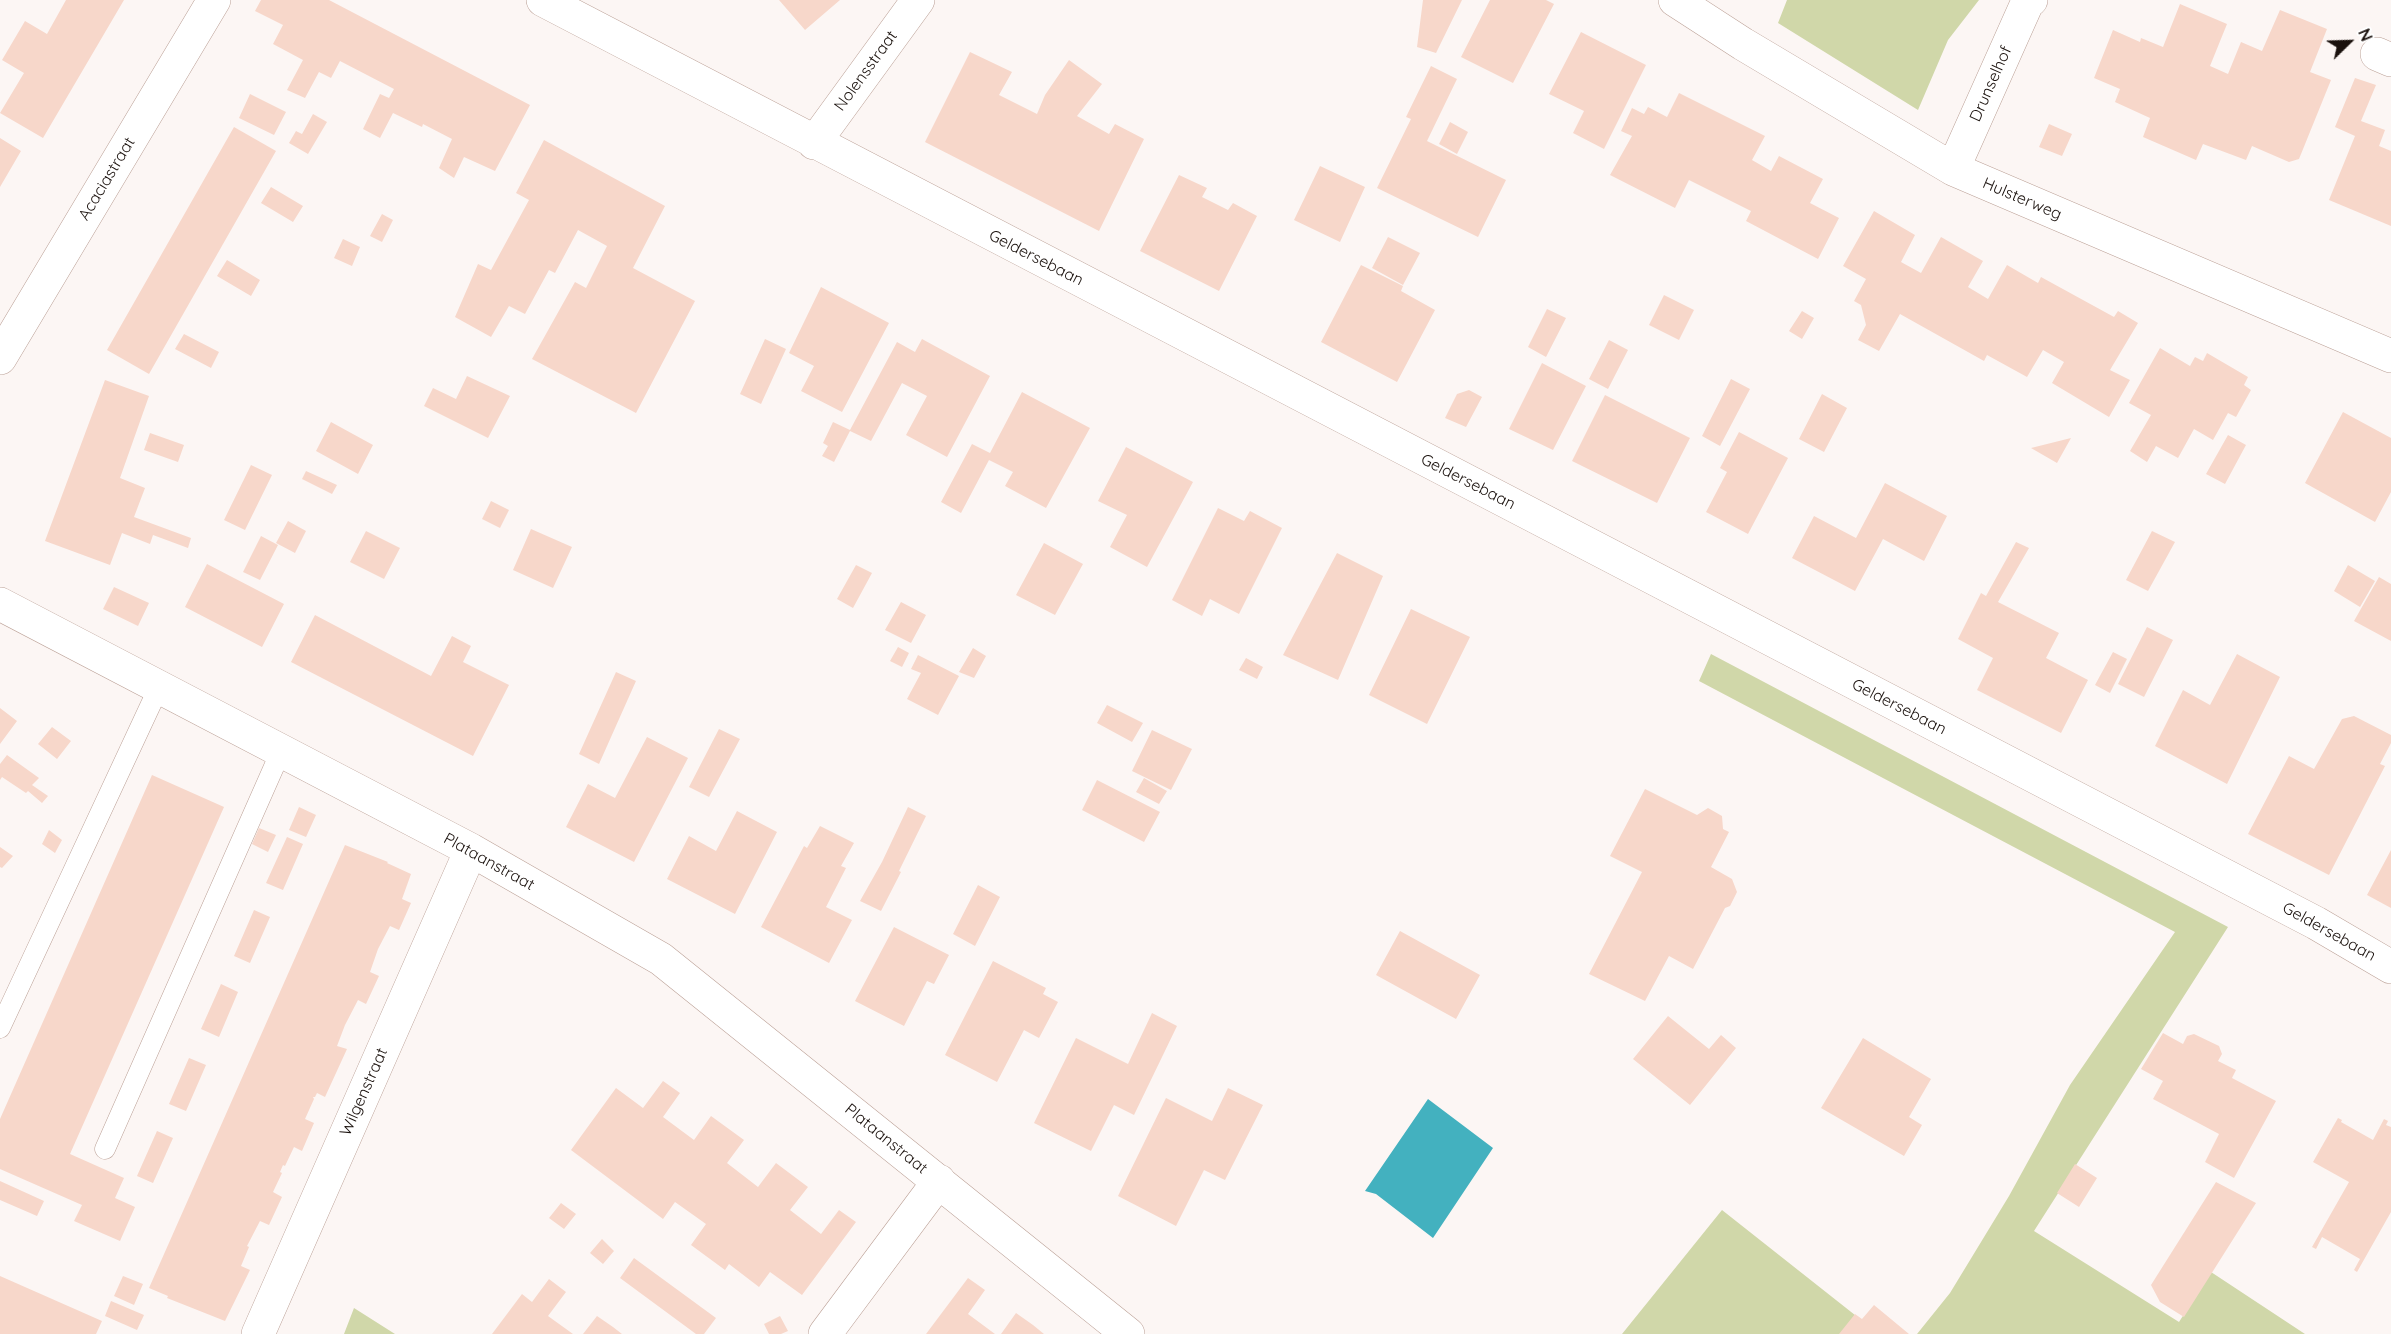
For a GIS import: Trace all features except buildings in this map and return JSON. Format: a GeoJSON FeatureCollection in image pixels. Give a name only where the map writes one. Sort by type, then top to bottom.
{"type":"FeatureCollection","features":[{"type":"Feature","properties":{"kind":"street","name":"Acaciastraat"},"geometry":{"type":"LineString","coordinates":[[0,358],[214,0]]}},
{"type":"Feature","properties":{"kind":"street","name":"Geldersebaan"},"geometry":{"type":"LineString","coordinates":[[543,0],[2316,923],[2391,967]]}},
{"type":"Feature","properties":{"kind":"street","name":"Nolensstraat"},"geometry":{"type":"LineString","coordinates":[[814,143],[918,0]]}},
{"type":"Feature","properties":{"kind":"street","name":"Hulsterweg"},"geometry":{"type":"LineString","coordinates":[[1675,0],[1743,44],[1953,169],[2391,356]]}},
{"type":"Feature","properties":{"kind":"street","name":"Drunselhof"},"geometry":{"type":"LineString","coordinates":[[1953,169],[2028,1],[2031,0]]}},
{"type":"Feature","properties":{"kind":"street","name":"Plataanstraat"},"geometry":{"type":"LineString","coordinates":[[0,604],[471,850],[661,959],[1128,1334]]}},
{"type":"Feature","properties":{"kind":"street","name":"Wilgenstraat"},"geometry":{"type":"LineString","coordinates":[[258,1334],[471,850]]}},
{"type":"Feature","properties":{"kind":"street","name":"Plataanstraat"},"geometry":{"type":"LineString","coordinates":[[825,1334],[939,1181]]}},
{"type":"Feature","properties":{"kind":"lane"},"geometry":{"type":"LineString","coordinates":[[0,1029],[159,687]]}},
{"type":"Feature","properties":{"kind":"lane"},"geometry":{"type":"LineString","coordinates":[[105,1149],[281,752]]}},
{"type":"Feature","properties":{"kind":"green space"},"geometry":{"type":"Polygon","coordinates":[[[1787,0],[1979,0],[1948,40],[1918,110],[1778,23],[1787,0]]]}},
{"type":"Feature","properties":{"kind":"green space"},"geometry":{"type":"Polygon","coordinates":[[[1711,654],[2228,927],[2034,1231],[2179,1322],[2211,1272],[2305,1334],[1917,1334],[1950,1293],[2009,1196],[2070,1085],[2175,932],[1699,681],[1711,654]]]}},
{"type":"Feature","properties":{"kind":"green space"},"geometry":{"type":"Polygon","coordinates":[[[1722,1210],[1879,1334],[1622,1334],[1722,1210]]]}},
{"type":"Feature","properties":{"kind":"green space"},"geometry":{"type":"Polygon","coordinates":[[[354,1308],[395,1334],[344,1334],[354,1308]]]}},
{"type":"Feature","properties":{"kind":"water"},"geometry":{"type":"Polygon","coordinates":[[[1428,1099],[1493,1148],[1433,1238],[1376,1194],[1365,1191],[1428,1099]]]}}]}
